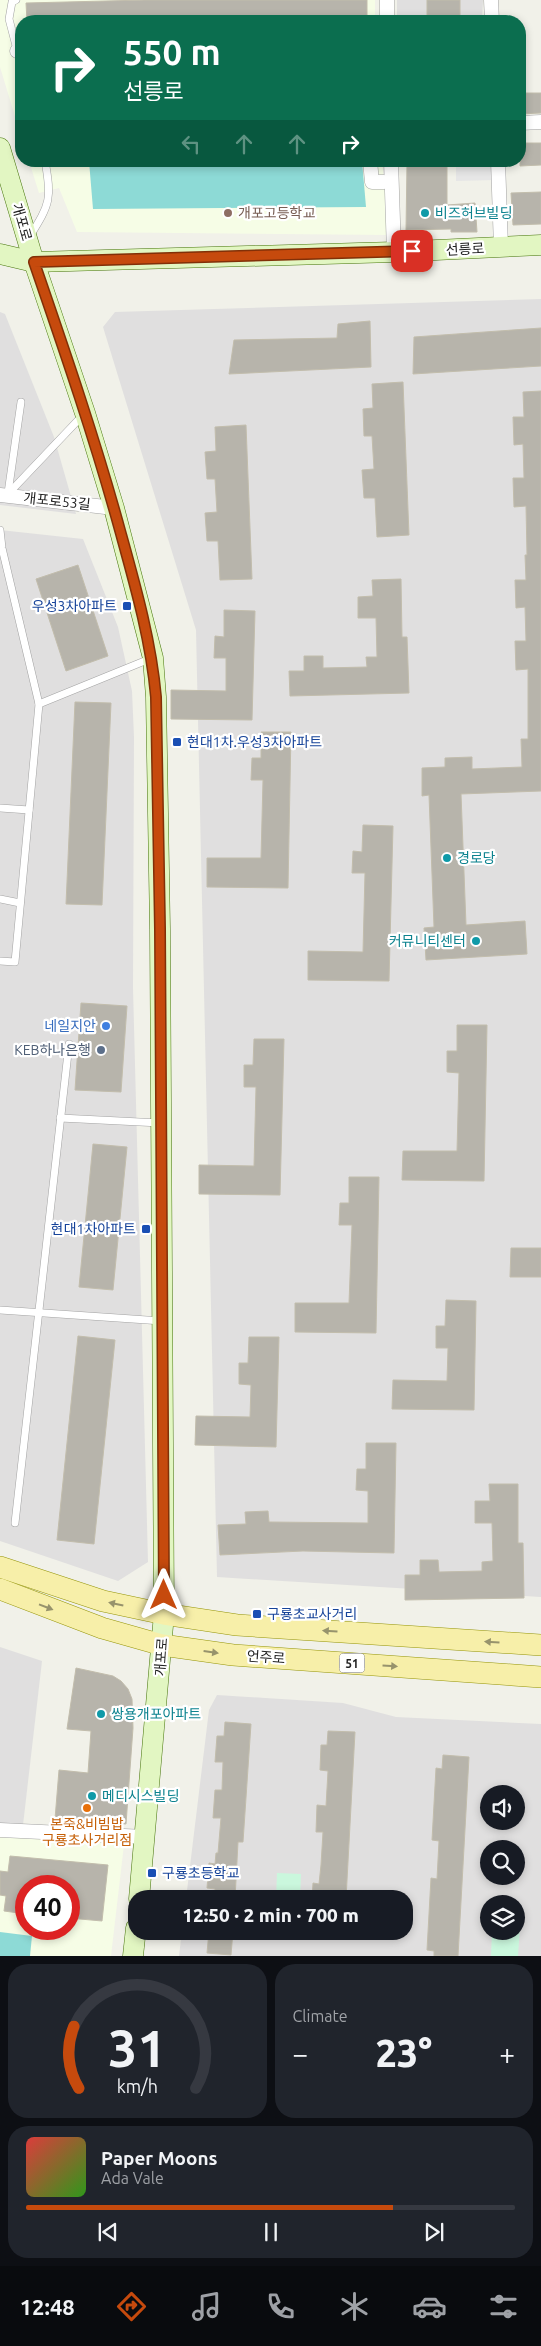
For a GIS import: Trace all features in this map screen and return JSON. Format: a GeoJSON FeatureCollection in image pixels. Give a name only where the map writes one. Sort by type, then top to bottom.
{"type":"FeatureCollection","features":[{"type":"Feature","properties":{"kind":"main road","name":"51"},"geometry":{"type":"LineString","coordinates":[[0,1567],[103,1601],[164,1614],[237,1625],[541,1645]]}},
{"type":"Feature","properties":{"kind":"main road","name":"언주로"},"geometry":{"type":"LineString","coordinates":[[0,1589],[102,1628],[162,1645],[233,1655],[541,1677]]}},
{"type":"Feature","properties":{"kind":"street"},"geometry":{"type":"LineString","coordinates":[[387,0],[387,15]]}},
{"type":"Feature","properties":{"kind":"street"},"geometry":{"type":"LineString","coordinates":[[491,0],[492,15]]}},
{"type":"Feature","properties":{"kind":"street"},"geometry":{"type":"LineString","coordinates":[[526,122],[541,122]]}},
{"type":"Feature","properties":{"kind":"street","name":"개포로"},"geometry":{"type":"LineString","coordinates":[[0,148],[27,241],[85,413],[114,508],[153,658],[156,697],[160,920],[164,1614],[140,1890]]}},
{"type":"Feature","properties":{"kind":"street"},"geometry":{"type":"LineString","coordinates":[[371,167],[372,182],[384,182]]}},
{"type":"Feature","properties":{"kind":"street"},"geometry":{"type":"LineString","coordinates":[[391,167],[394,252]]}},
{"type":"Feature","properties":{"kind":"street"},"geometry":{"type":"LineString","coordinates":[[498,167],[501,247]]}},
{"type":"Feature","properties":{"kind":"street","name":"선릉로"},"geometry":{"type":"LineString","coordinates":[[0,254],[34,262],[394,252],[541,245]]}},
{"type":"Feature","properties":{"kind":"street","name":"개포로53길"},"geometry":{"type":"LineString","coordinates":[[3,494],[114,508]]}},
{"type":"Feature","properties":{"kind":"street"},"geometry":{"type":"LineString","coordinates":[[0,1830],[145,1837]]}},
{"type":"Feature","properties":{"kind":"street"},"geometry":{"type":"LineString","coordinates":[[133,1956],[135,1940]]}},
{"type":"Feature","properties":{"kind":"lane"},"geometry":{"type":"LineString","coordinates":[[15,38],[9,19],[12,2],[16,0]]}},
{"type":"Feature","properties":{"kind":"lane"},"geometry":{"type":"LineString","coordinates":[[27,241],[46,206],[50,190],[46,167]]}},
{"type":"Feature","properties":{"kind":"lane"},"geometry":{"type":"LineString","coordinates":[[3,494],[21,402]]}},
{"type":"Feature","properties":{"kind":"lane"},"geometry":{"type":"LineString","coordinates":[[3,494],[85,413]]}},
{"type":"Feature","properties":{"kind":"lane"},"geometry":{"type":"LineString","coordinates":[[0,530],[1,548],[39,704],[15,962],[0,961]]}},
{"type":"Feature","properties":{"kind":"lane"},"geometry":{"type":"LineString","coordinates":[[39,704],[153,658]]}},
{"type":"Feature","properties":{"kind":"lane"},"geometry":{"type":"LineString","coordinates":[[0,808],[29,810]]}},
{"type":"Feature","properties":{"kind":"lane"},"geometry":{"type":"LineString","coordinates":[[0,898],[20,903]]}},
{"type":"Feature","properties":{"kind":"lane"},"geometry":{"type":"LineString","coordinates":[[15,1524],[68,1044]]}},
{"type":"Feature","properties":{"kind":"lane"},"geometry":{"type":"LineString","coordinates":[[60,1118],[161,1123]]}},
{"type":"Feature","properties":{"kind":"lane"},"geometry":{"type":"LineString","coordinates":[[0,1310],[162,1321]]}},
{"type":"Feature","properties":{"kind":"shaded area"},"geometry":{"type":"Polygon","coordinates":[[[0,0],[375,0],[375,15],[15,15],[15,116],[0,67],[0,0]]]}},
{"type":"Feature","properties":{"kind":"shaded area"},"geometry":{"type":"Polygon","coordinates":[[[397,0],[483,0],[482,15],[397,15],[397,0]]]}},
{"type":"Feature","properties":{"kind":"shaded area","name":"개포고등학교"},"geometry":{"type":"Polygon","coordinates":[[[31,167],[383,167],[389,235],[77,232],[59,188],[39,193],[31,167]]]}},
{"type":"Feature","properties":{"kind":"shaded area"},"geometry":{"type":"Polygon","coordinates":[[[90,167],[363,167],[366,207],[93,209],[90,167]]]}},
{"type":"Feature","properties":{"kind":"shaded area"},"geometry":{"type":"Polygon","coordinates":[[[456,167],[495,167],[496,180],[456,181],[456,167]]]}},
{"type":"Feature","properties":{"kind":"shaded area"},"geometry":{"type":"Polygon","coordinates":[[[541,299],[541,1597],[217,1577],[196,630],[103,327],[115,312],[541,299]]]}},
{"type":"Feature","properties":{"kind":"shaded area"},"geometry":{"type":"Polygon","coordinates":[[[0,312],[5,314],[54,437],[76,514],[0,505],[0,312]]]}},
{"type":"Feature","properties":{"kind":"shaded area"},"geometry":{"type":"Polygon","coordinates":[[[0,530],[83,539],[118,627],[132,691],[134,737],[133,988],[148,1562],[118,1581],[0,1541],[0,530]]]}},
{"type":"Feature","properties":{"kind":"shaded area"},"geometry":{"type":"Polygon","coordinates":[[[0,1647],[42,1661],[23,1825],[0,1823],[0,1647]]]}},
{"type":"Feature","properties":{"kind":"shaded area"},"geometry":{"type":"Polygon","coordinates":[[[217,1695],[343,1703],[396,1717],[541,1724],[541,1956],[179,1956],[181,1940],[413,1940],[413,1890],[187,1890],[209,1710],[217,1695]]]}},
{"type":"Feature","properties":{"kind":"shaded area"},"geometry":{"type":"Polygon","coordinates":[[[0,1830],[125,1836],[111,1956],[0,1956],[0,1830]]]}},
{"type":"Feature","properties":{"kind":"shaded area"},"geometry":{"type":"Polygon","coordinates":[[[0,1932],[15,1934],[15,1940],[32,1940],[30,1956],[0,1956],[0,1932]]]}},
{"type":"Feature","properties":{"kind":"green space"},"geometry":{"type":"Polygon","coordinates":[[[277,1873],[301,1874],[300,1890],[276,1890],[277,1873]]]}},
{"type":"Feature","properties":{"kind":"green space"},"geometry":{"type":"Polygon","coordinates":[[[492,1940],[519,1940],[518,1956],[491,1956],[492,1940]]]}},
{"type":"Feature","properties":{"kind":"building"},"geometry":{"type":"Polygon","coordinates":[[[145,0],[367,0],[367,15],[27,15],[26,3],[145,0]]]}},
{"type":"Feature","properties":{"kind":"building"},"geometry":{"type":"Polygon","coordinates":[[[427,0],[460,0],[460,15],[427,15],[427,0]]]}},
{"type":"Feature","properties":{"kind":"building"},"geometry":{"type":"Polygon","coordinates":[[[526,93],[541,93],[541,113],[526,114],[526,93]]]}},
{"type":"Feature","properties":{"kind":"building"},"geometry":{"type":"Polygon","coordinates":[[[526,143],[541,143],[541,165],[526,166],[526,143]]]}},
{"type":"Feature","properties":{"kind":"building"},"geometry":{"type":"Polygon","coordinates":[[[407,167],[447,167],[447,205],[475,203],[477,232],[451,232],[451,229],[406,230],[407,167]]]}},
{"type":"Feature","properties":{"kind":"building"},"geometry":{"type":"Polygon","coordinates":[[[541,192],[541,224],[513,225],[511,193],[541,192]]]}},
{"type":"Feature","properties":{"kind":"building"},"geometry":{"type":"Polygon","coordinates":[[[370,321],[371,367],[229,374],[234,340],[337,338],[338,324],[370,321]]]}},
{"type":"Feature","properties":{"kind":"building"},"geometry":{"type":"Polygon","coordinates":[[[541,328],[541,366],[413,374],[414,337],[541,328]]]}},
{"type":"Feature","properties":{"kind":"building"},"geometry":{"type":"Polygon","coordinates":[[[403,382],[409,535],[377,537],[375,498],[364,498],[362,470],[374,469],[372,436],[364,436],[363,409],[373,408],[372,384],[403,382]]]}},
{"type":"Feature","properties":{"kind":"building"},"geometry":{"type":"Polygon","coordinates":[[[541,391],[541,791],[461,794],[466,925],[525,921],[527,954],[426,960],[424,928],[434,927],[429,795],[422,796],[422,768],[445,767],[445,758],[472,757],[472,769],[522,767],[521,739],[528,739],[528,669],[516,670],[515,641],[526,641],[525,607],[516,608],[515,580],[526,580],[526,506],[514,507],[513,478],[524,478],[523,444],[514,445],[513,417],[524,417],[523,392],[541,391]]]}},
{"type":"Feature","properties":{"kind":"building"},"geometry":{"type":"Polygon","coordinates":[[[246,425],[252,579],[220,580],[218,541],[207,541],[205,513],[217,512],[215,479],[207,479],[205,452],[216,451],[215,427],[246,425]]]}},
{"type":"Feature","properties":{"kind":"building"},"geometry":{"type":"Polygon","coordinates":[[[78,565],[108,656],[66,671],[36,579],[78,565]]]}},
{"type":"Feature","properties":{"kind":"building"},"geometry":{"type":"Polygon","coordinates":[[[401,579],[402,637],[407,637],[409,693],[290,696],[289,671],[304,671],[304,656],[323,656],[323,668],[367,667],[366,657],[377,657],[376,618],[358,618],[358,597],[373,596],[372,580],[401,579]]]}},
{"type":"Feature","properties":{"kind":"building"},"geometry":{"type":"Polygon","coordinates":[[[224,610],[255,611],[252,720],[171,719],[171,690],[226,691],[226,658],[214,658],[215,636],[224,637],[224,610]]]}},
{"type":"Feature","properties":{"kind":"building"},"geometry":{"type":"Polygon","coordinates":[[[75,702],[111,703],[102,905],[66,904],[75,702]]]}},
{"type":"Feature","properties":{"kind":"building"},"geometry":{"type":"Polygon","coordinates":[[[261,732],[291,732],[288,888],[207,887],[207,858],[261,858],[263,780],[251,780],[252,758],[261,758],[261,732]]]}},
{"type":"Feature","properties":{"kind":"building"},"geometry":{"type":"Polygon","coordinates":[[[363,825],[393,826],[389,981],[308,980],[308,951],[363,952],[365,873],[352,873],[353,851],[362,852],[363,825]]]}},
{"type":"Feature","properties":{"kind":"building"},"geometry":{"type":"Polygon","coordinates":[[[81,1003],[127,1006],[121,1092],[75,1090],[81,1003]]]}},
{"type":"Feature","properties":{"kind":"building"},"geometry":{"type":"Polygon","coordinates":[[[457,1025],[487,1025],[484,1181],[402,1180],[403,1151],[457,1151],[459,1073],[447,1072],[447,1051],[457,1051],[457,1025]]]}},
{"type":"Feature","properties":{"kind":"building"},"geometry":{"type":"Polygon","coordinates":[[[254,1039],[284,1039],[280,1195],[199,1194],[199,1165],[254,1166],[256,1087],[244,1087],[244,1065],[253,1065],[254,1039]]]}},
{"type":"Feature","properties":{"kind":"building"},"geometry":{"type":"Polygon","coordinates":[[[93,1144],[127,1147],[113,1290],[79,1287],[93,1144]]]}},
{"type":"Feature","properties":{"kind":"building"},"geometry":{"type":"Polygon","coordinates":[[[349,1177],[379,1177],[376,1333],[295,1332],[295,1303],[349,1303],[352,1225],[339,1225],[340,1203],[349,1203],[349,1177]]]}},
{"type":"Feature","properties":{"kind":"building"},"geometry":{"type":"Polygon","coordinates":[[[511,1248],[541,1248],[541,1277],[510,1277],[511,1248]]]}},
{"type":"Feature","properties":{"kind":"building"},"geometry":{"type":"Polygon","coordinates":[[[446,1300],[476,1301],[474,1410],[392,1409],[393,1380],[447,1381],[448,1348],[436,1348],[436,1326],[445,1326],[446,1300]]]}},
{"type":"Feature","properties":{"kind":"building"},"geometry":{"type":"Polygon","coordinates":[[[78,1336],[115,1340],[94,1544],[57,1540],[78,1336]]]}},
{"type":"Feature","properties":{"kind":"building"},"geometry":{"type":"Polygon","coordinates":[[[249,1337],[279,1337],[276,1447],[195,1445],[196,1416],[250,1417],[251,1385],[239,1384],[239,1363],[248,1363],[249,1337]]]}},
{"type":"Feature","properties":{"kind":"building"},"geometry":{"type":"Polygon","coordinates":[[[366,1443],[396,1443],[394,1553],[303,1551],[220,1555],[218,1525],[246,1524],[245,1512],[268,1511],[269,1522],[368,1523],[368,1491],[356,1490],[357,1469],[366,1469],[366,1443]]]}},
{"type":"Feature","properties":{"kind":"building"},"geometry":{"type":"Polygon","coordinates":[[[489,1484],[518,1484],[518,1543],[523,1543],[524,1598],[405,1600],[405,1575],[420,1575],[420,1560],[438,1560],[439,1572],[482,1571],[482,1562],[493,1561],[492,1523],[475,1523],[475,1501],[490,1501],[489,1484]]]}},
{"type":"Feature","properties":{"kind":"building"},"geometry":{"type":"Polygon","coordinates":[[[76,1668],[113,1676],[128,1689],[132,1699],[133,1728],[126,1824],[55,1819],[59,1770],[88,1773],[91,1731],[67,1729],[76,1668]]]}},
{"type":"Feature","properties":{"kind":"building"},"geometry":{"type":"Polygon","coordinates":[[[225,1722],[251,1724],[243,1842],[238,1842],[235,1890],[207,1888],[209,1863],[215,1864],[216,1853],[218,1853],[221,1818],[213,1818],[215,1790],[222,1790],[223,1762],[215,1762],[217,1736],[224,1736],[225,1722]]]}},
{"type":"Feature","properties":{"kind":"building"},"geometry":{"type":"Polygon","coordinates":[[[328,1731],[355,1732],[346,1890],[313,1890],[313,1883],[319,1884],[323,1832],[316,1832],[317,1805],[326,1806],[328,1771],[320,1770],[321,1745],[327,1745],[328,1731]]]}},
{"type":"Feature","properties":{"kind":"building"},"geometry":{"type":"Polygon","coordinates":[[[443,1755],[469,1757],[458,1956],[434,1956],[434,1951],[427,1950],[431,1878],[437,1879],[439,1841],[432,1840],[436,1768],[442,1769],[443,1755]]]}},
{"type":"Feature","properties":{"kind":"building"},"geometry":{"type":"Polygon","coordinates":[[[10,1856],[108,1865],[102,1921],[80,1919],[80,1875],[15,1875],[15,1912],[4,1911],[6,1896],[0,1895],[0,1871],[8,1872],[10,1856]]]}},
{"type":"Feature","properties":{"kind":"building"},"geometry":{"type":"Polygon","coordinates":[[[208,1940],[232,1940],[231,1955],[207,1953],[208,1940]]]}},
{"type":"Feature","properties":{"kind":"place","name":"개포고등학교"},"geometry":{"type":"Point","coordinates":[228,213]}},
{"type":"Feature","properties":{"kind":"place","name":"비즈허브빌딩"},"geometry":{"type":"Point","coordinates":[425,213]}},
{"type":"Feature","properties":{"kind":"place","name":"우성3차아파트"},"geometry":{"type":"Point","coordinates":[127,606]}},
{"type":"Feature","properties":{"kind":"place","name":"현대1차.우성3차아파트"},"geometry":{"type":"Point","coordinates":[177,742]}},
{"type":"Feature","properties":{"kind":"place","name":"경로당"},"geometry":{"type":"Point","coordinates":[447,858]}},
{"type":"Feature","properties":{"kind":"place","name":"커뮤니티센터"},"geometry":{"type":"Point","coordinates":[476,941]}},
{"type":"Feature","properties":{"kind":"place","name":"네일지안"},"geometry":{"type":"Point","coordinates":[106,1026]}},
{"type":"Feature","properties":{"kind":"place","name":"KEB하나은행"},"geometry":{"type":"Point","coordinates":[101,1050]}},
{"type":"Feature","properties":{"kind":"place","name":"현대1차아파트"},"geometry":{"type":"Point","coordinates":[146,1229]}},
{"type":"Feature","properties":{"kind":"place","name":"구룡초교사거리"},"geometry":{"type":"Point","coordinates":[257,1614]}},
{"type":"Feature","properties":{"kind":"place","name":"쌍용개포아파트"},"geometry":{"type":"Point","coordinates":[101,1714]}},
{"type":"Feature","properties":{"kind":"place","name":"메디시스빌딩"},"geometry":{"type":"Point","coordinates":[92,1796]}},
{"type":"Feature","properties":{"kind":"place","name":"본죽&비빔밥 구룡초사거리점"},"geometry":{"type":"Point","coordinates":[87,1808]}},
{"type":"Feature","properties":{"kind":"place","name":"구룡초등학교"},"geometry":{"type":"Point","coordinates":[152,1873]}},
{"type":"Feature","properties":{"kind":"route"},"geometry":{"type":"LineString","coordinates":[[164,1595],[160,929],[156,697],[153,658],[138,594],[114,508],[85,413],[34,262],[412,251]]}}]}
